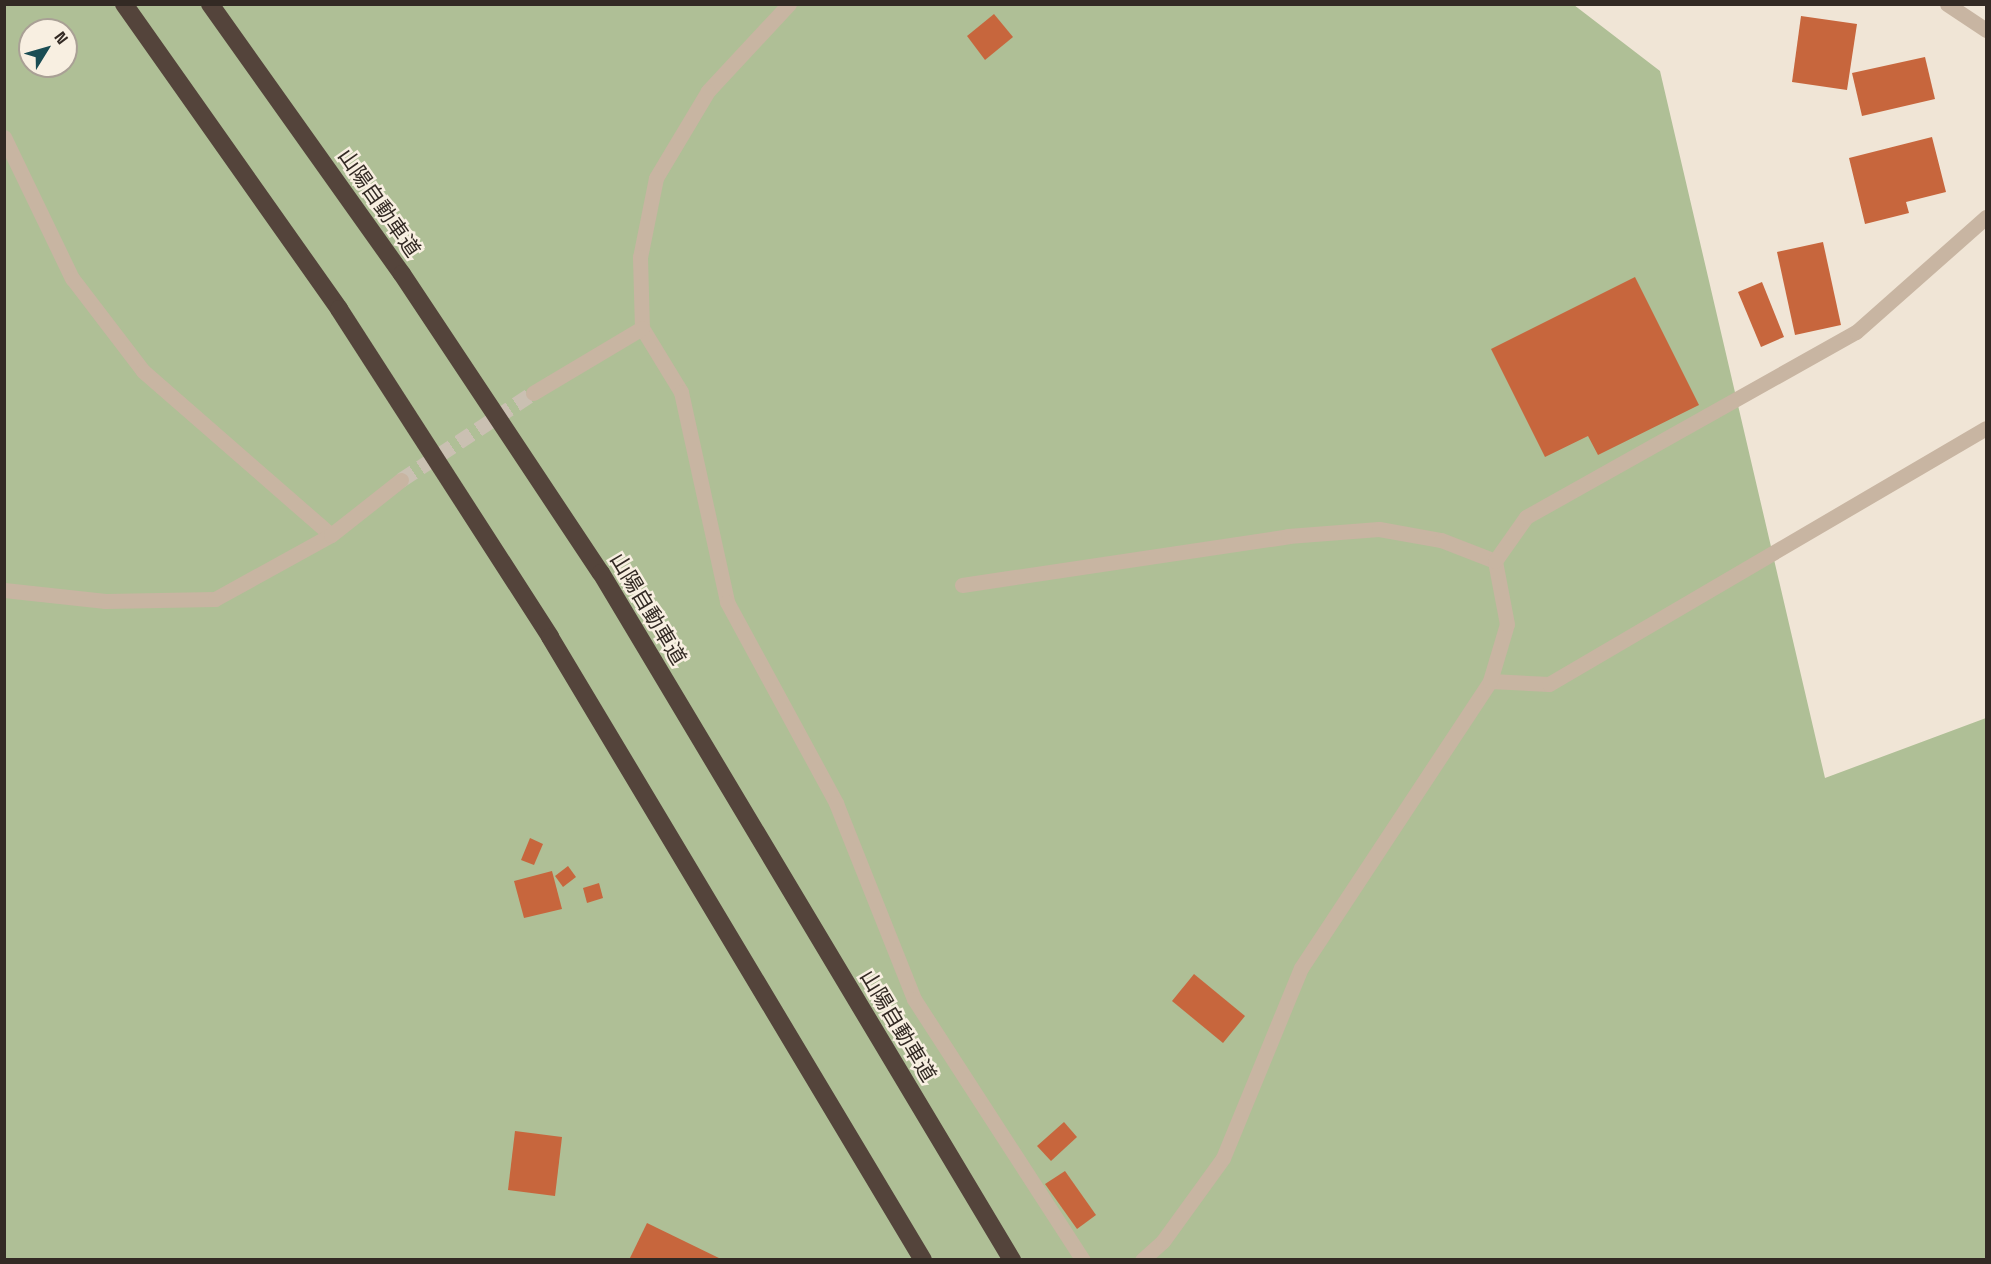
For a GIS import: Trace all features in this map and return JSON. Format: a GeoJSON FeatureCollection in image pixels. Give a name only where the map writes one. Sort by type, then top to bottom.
{"type":"FeatureCollection","features":[{"type":"Feature","properties":{"kind":"highway"},"geometry":{"type":"LineString","coordinates":[[124,4],[339,309],[550,637],[923,1260]]}},
{"type":"Feature","properties":{"kind":"highway","name":"山陽自動車道"},"geometry":{"type":"LineString","coordinates":[[210,4],[402,274],[601,573],[1012,1260]]}},
{"type":"Feature","properties":{"kind":"street"},"geometry":{"type":"LineString","coordinates":[[789,4],[708,91],[656,178],[640,257],[642,328],[681,392],[727,602],[836,803],[914,999],[1083,1260]]}},
{"type":"Feature","properties":{"kind":"street"},"geometry":{"type":"LineString","coordinates":[[1947,4],[1986,30]]}},
{"type":"Feature","properties":{"kind":"street"},"geometry":{"type":"LineString","coordinates":[[4,137],[72,279],[143,371],[331,535]]}},
{"type":"Feature","properties":{"kind":"street"},"geometry":{"type":"LineString","coordinates":[[1142,1260],[1163,1241],[1223,1158],[1301,968],[1490,681],[1507,624],[1495,561],[1526,518],[1856,332],[1986,217]]}},
{"type":"Feature","properties":{"kind":"street"},"geometry":{"type":"LineString","coordinates":[[533,393],[642,328]]}},
{"type":"Feature","properties":{"kind":"street"},"geometry":{"type":"LineString","coordinates":[[1490,681],[1549,684],[1986,428]]}},
{"type":"Feature","properties":{"kind":"street"},"geometry":{"type":"LineString","coordinates":[[4,590],[105,601],[215,599],[331,535],[401,480]]}},
{"type":"Feature","properties":{"kind":"street"},"geometry":{"type":"LineString","coordinates":[[962,585],[1288,536],[1379,529],[1441,540],[1495,561]]}},
{"type":"Feature","properties":{"kind":"green space"},"geometry":{"type":"Polygon","coordinates":[[[5,5],[1574,5],[1660,71],[1825,778],[1986,718],[1986,1259],[5,1260],[5,5]]]}},
{"type":"Feature","properties":{"kind":"building"},"geometry":{"type":"Polygon","coordinates":[[[994,14],[1013,37],[985,60],[967,36],[994,14]]]}},
{"type":"Feature","properties":{"kind":"building"},"geometry":{"type":"Polygon","coordinates":[[[1801,16],[1857,24],[1847,90],[1792,82],[1801,16]]]}},
{"type":"Feature","properties":{"kind":"building"},"geometry":{"type":"Polygon","coordinates":[[[1925,57],[1935,99],[1862,116],[1852,73],[1925,57]]]}},
{"type":"Feature","properties":{"kind":"building"},"geometry":{"type":"Polygon","coordinates":[[[1932,137],[1946,192],[1906,202],[1909,213],[1865,224],[1849,158],[1932,137]]]}},
{"type":"Feature","properties":{"kind":"building"},"geometry":{"type":"Polygon","coordinates":[[[1823,242],[1841,325],[1795,335],[1777,252],[1823,242]]]}},
{"type":"Feature","properties":{"kind":"building"},"geometry":{"type":"Polygon","coordinates":[[[1635,277],[1699,405],[1598,455],[1588,436],[1545,457],[1491,349],[1635,277]]]}},
{"type":"Feature","properties":{"kind":"building"},"geometry":{"type":"Polygon","coordinates":[[[1762,282],[1784,337],[1761,347],[1738,292],[1762,282]]]}},
{"type":"Feature","properties":{"kind":"building"},"geometry":{"type":"Polygon","coordinates":[[[530,838],[543,844],[534,865],[521,860],[530,838]]]}},
{"type":"Feature","properties":{"kind":"building"},"geometry":{"type":"Polygon","coordinates":[[[568,866],[576,877],[563,887],[555,876],[568,866]]]}},
{"type":"Feature","properties":{"kind":"building"},"geometry":{"type":"Polygon","coordinates":[[[552,871],[562,909],[524,918],[514,881],[552,871]]]}},
{"type":"Feature","properties":{"kind":"building"},"geometry":{"type":"Polygon","coordinates":[[[599,883],[603,898],[587,903],[583,888],[599,883]]]}},
{"type":"Feature","properties":{"kind":"building"},"geometry":{"type":"Polygon","coordinates":[[[1194,974],[1245,1016],[1223,1043],[1172,1001],[1194,974]]]}},
{"type":"Feature","properties":{"kind":"building"},"geometry":{"type":"Polygon","coordinates":[[[1064,1122],[1077,1137],[1051,1161],[1037,1146],[1064,1122]]]}},
{"type":"Feature","properties":{"kind":"building"},"geometry":{"type":"Polygon","coordinates":[[[515,1131],[562,1137],[555,1196],[508,1190],[515,1131]]]}},
{"type":"Feature","properties":{"kind":"building"},"geometry":{"type":"Polygon","coordinates":[[[1065,1171],[1096,1215],[1077,1229],[1045,1184],[1065,1171]]]}},
{"type":"Feature","properties":{"kind":"building"},"geometry":{"type":"Polygon","coordinates":[[[647,1223],[723,1260],[629,1260],[647,1223]]]}},
{"type":"Feature","properties":{"kind":"tunnel"},"geometry":{"type":"LineString","coordinates":[[401,480],[533,393]]}}]}
